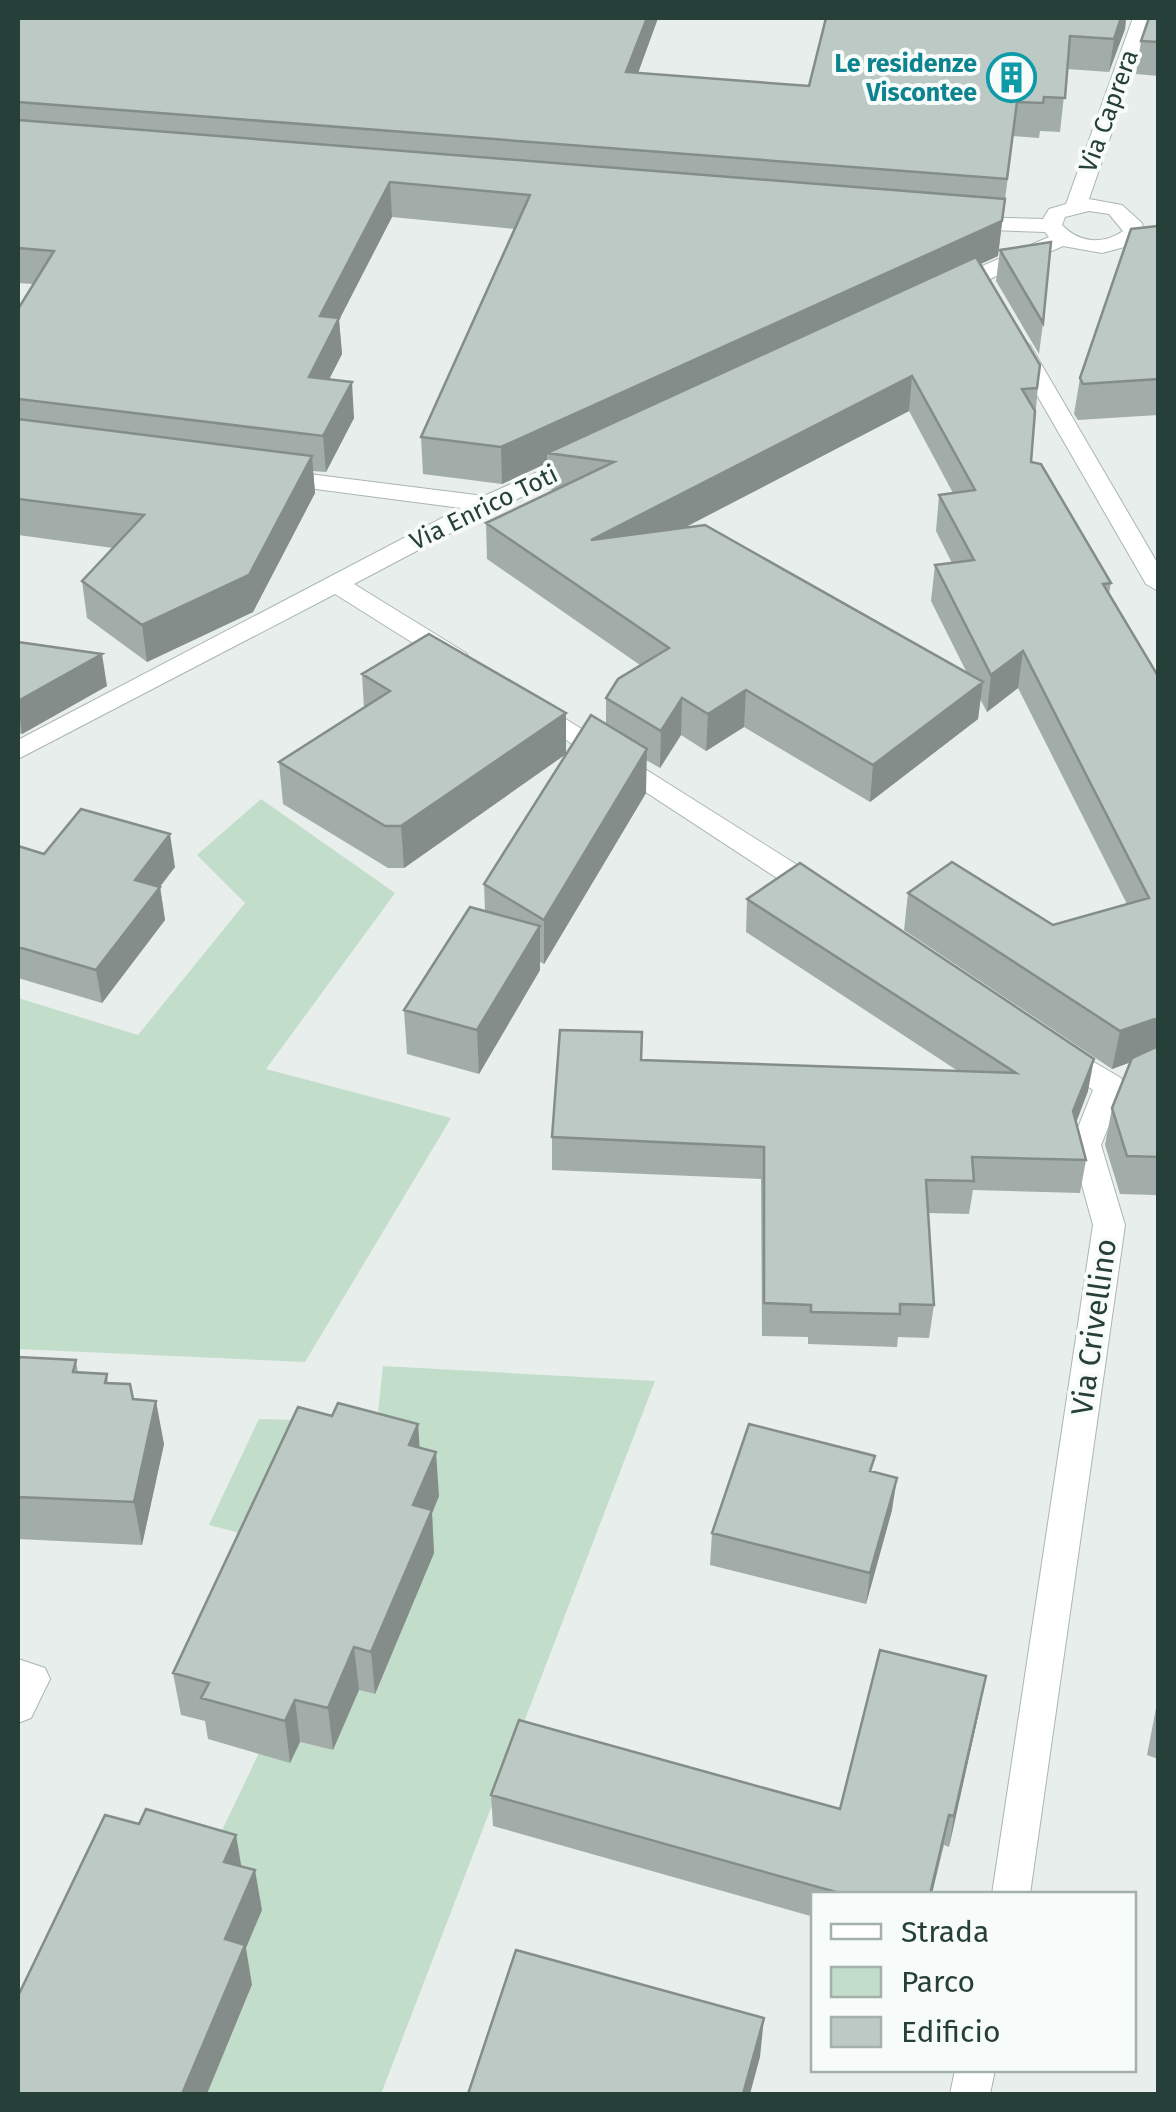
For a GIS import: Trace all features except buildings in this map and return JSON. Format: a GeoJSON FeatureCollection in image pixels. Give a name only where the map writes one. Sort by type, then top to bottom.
{"type":"FeatureCollection","features":[{"type":"Feature","properties":{"kind":"street","name":"Via Caprera"},"geometry":{"type":"LineString","coordinates":[[1076,206],[1135,19]]}},
{"type":"Feature","properties":{"kind":"street"},"geometry":{"type":"LineString","coordinates":[[1057,232],[1056,213],[1076,206],[1102,206],[1125,214],[1135,227],[1133,234]]}},
{"type":"Feature","properties":{"kind":"street"},"geometry":{"type":"LineString","coordinates":[[938,221],[1057,232],[1103,246],[1133,234],[1158,238]]}},
{"type":"Feature","properties":{"kind":"street"},"geometry":{"type":"LineString","coordinates":[[926,300],[983,284],[1057,232]]}},
{"type":"Feature","properties":{"kind":"street"},"geometry":{"type":"LineString","coordinates":[[1008,327],[1158,584]]}},
{"type":"Feature","properties":{"kind":"street","name":"Via Enrico Toti"},"geometry":{"type":"LineString","coordinates":[[20,749],[487,504],[610,447]]}},
{"type":"Feature","properties":{"kind":"street"},"geometry":{"type":"LineString","coordinates":[[252,474],[487,504]]}},
{"type":"Feature","properties":{"kind":"street"},"geometry":{"type":"LineString","coordinates":[[336,584],[649,778],[846,910]]}},
{"type":"Feature","properties":{"kind":"street"},"geometry":{"type":"LineString","coordinates":[[1028,1031],[1110,1086],[1142,1072]]}},
{"type":"Feature","properties":{"kind":"street","name":"Via Crivellino"},"geometry":{"type":"LineString","coordinates":[[1010,1892],[1109,1225],[1086,1145],[1110,1086]]}},
{"type":"Feature","properties":{"kind":"street"},"geometry":{"type":"LineString","coordinates":[[18,1675],[32,1679],[18,1707]]}},
{"type":"Feature","properties":{"kind":"green space"},"geometry":{"type":"Polygon","coordinates":[[[261,799],[395,893],[266,1069],[451,1118],[305,1362],[18,1349],[18,998],[138,1035],[245,903],[197,855],[261,799]]]}},
{"type":"Feature","properties":{"kind":"green space"},"geometry":{"type":"Polygon","coordinates":[[[383,1366],[655,1381],[381,2094],[207,2094],[252,1986],[206,1864],[259,1753],[290,1763],[300,1742],[333,1750],[359,1690],[375,1694],[264,1539],[209,1525],[259,1419],[377,1422],[383,1366]]]}},
{"type":"Feature","properties":{"kind":"place","name":"Le residenze Viscontee"},"geometry":{"type":"Point","coordinates":[1012,78]}}]}
